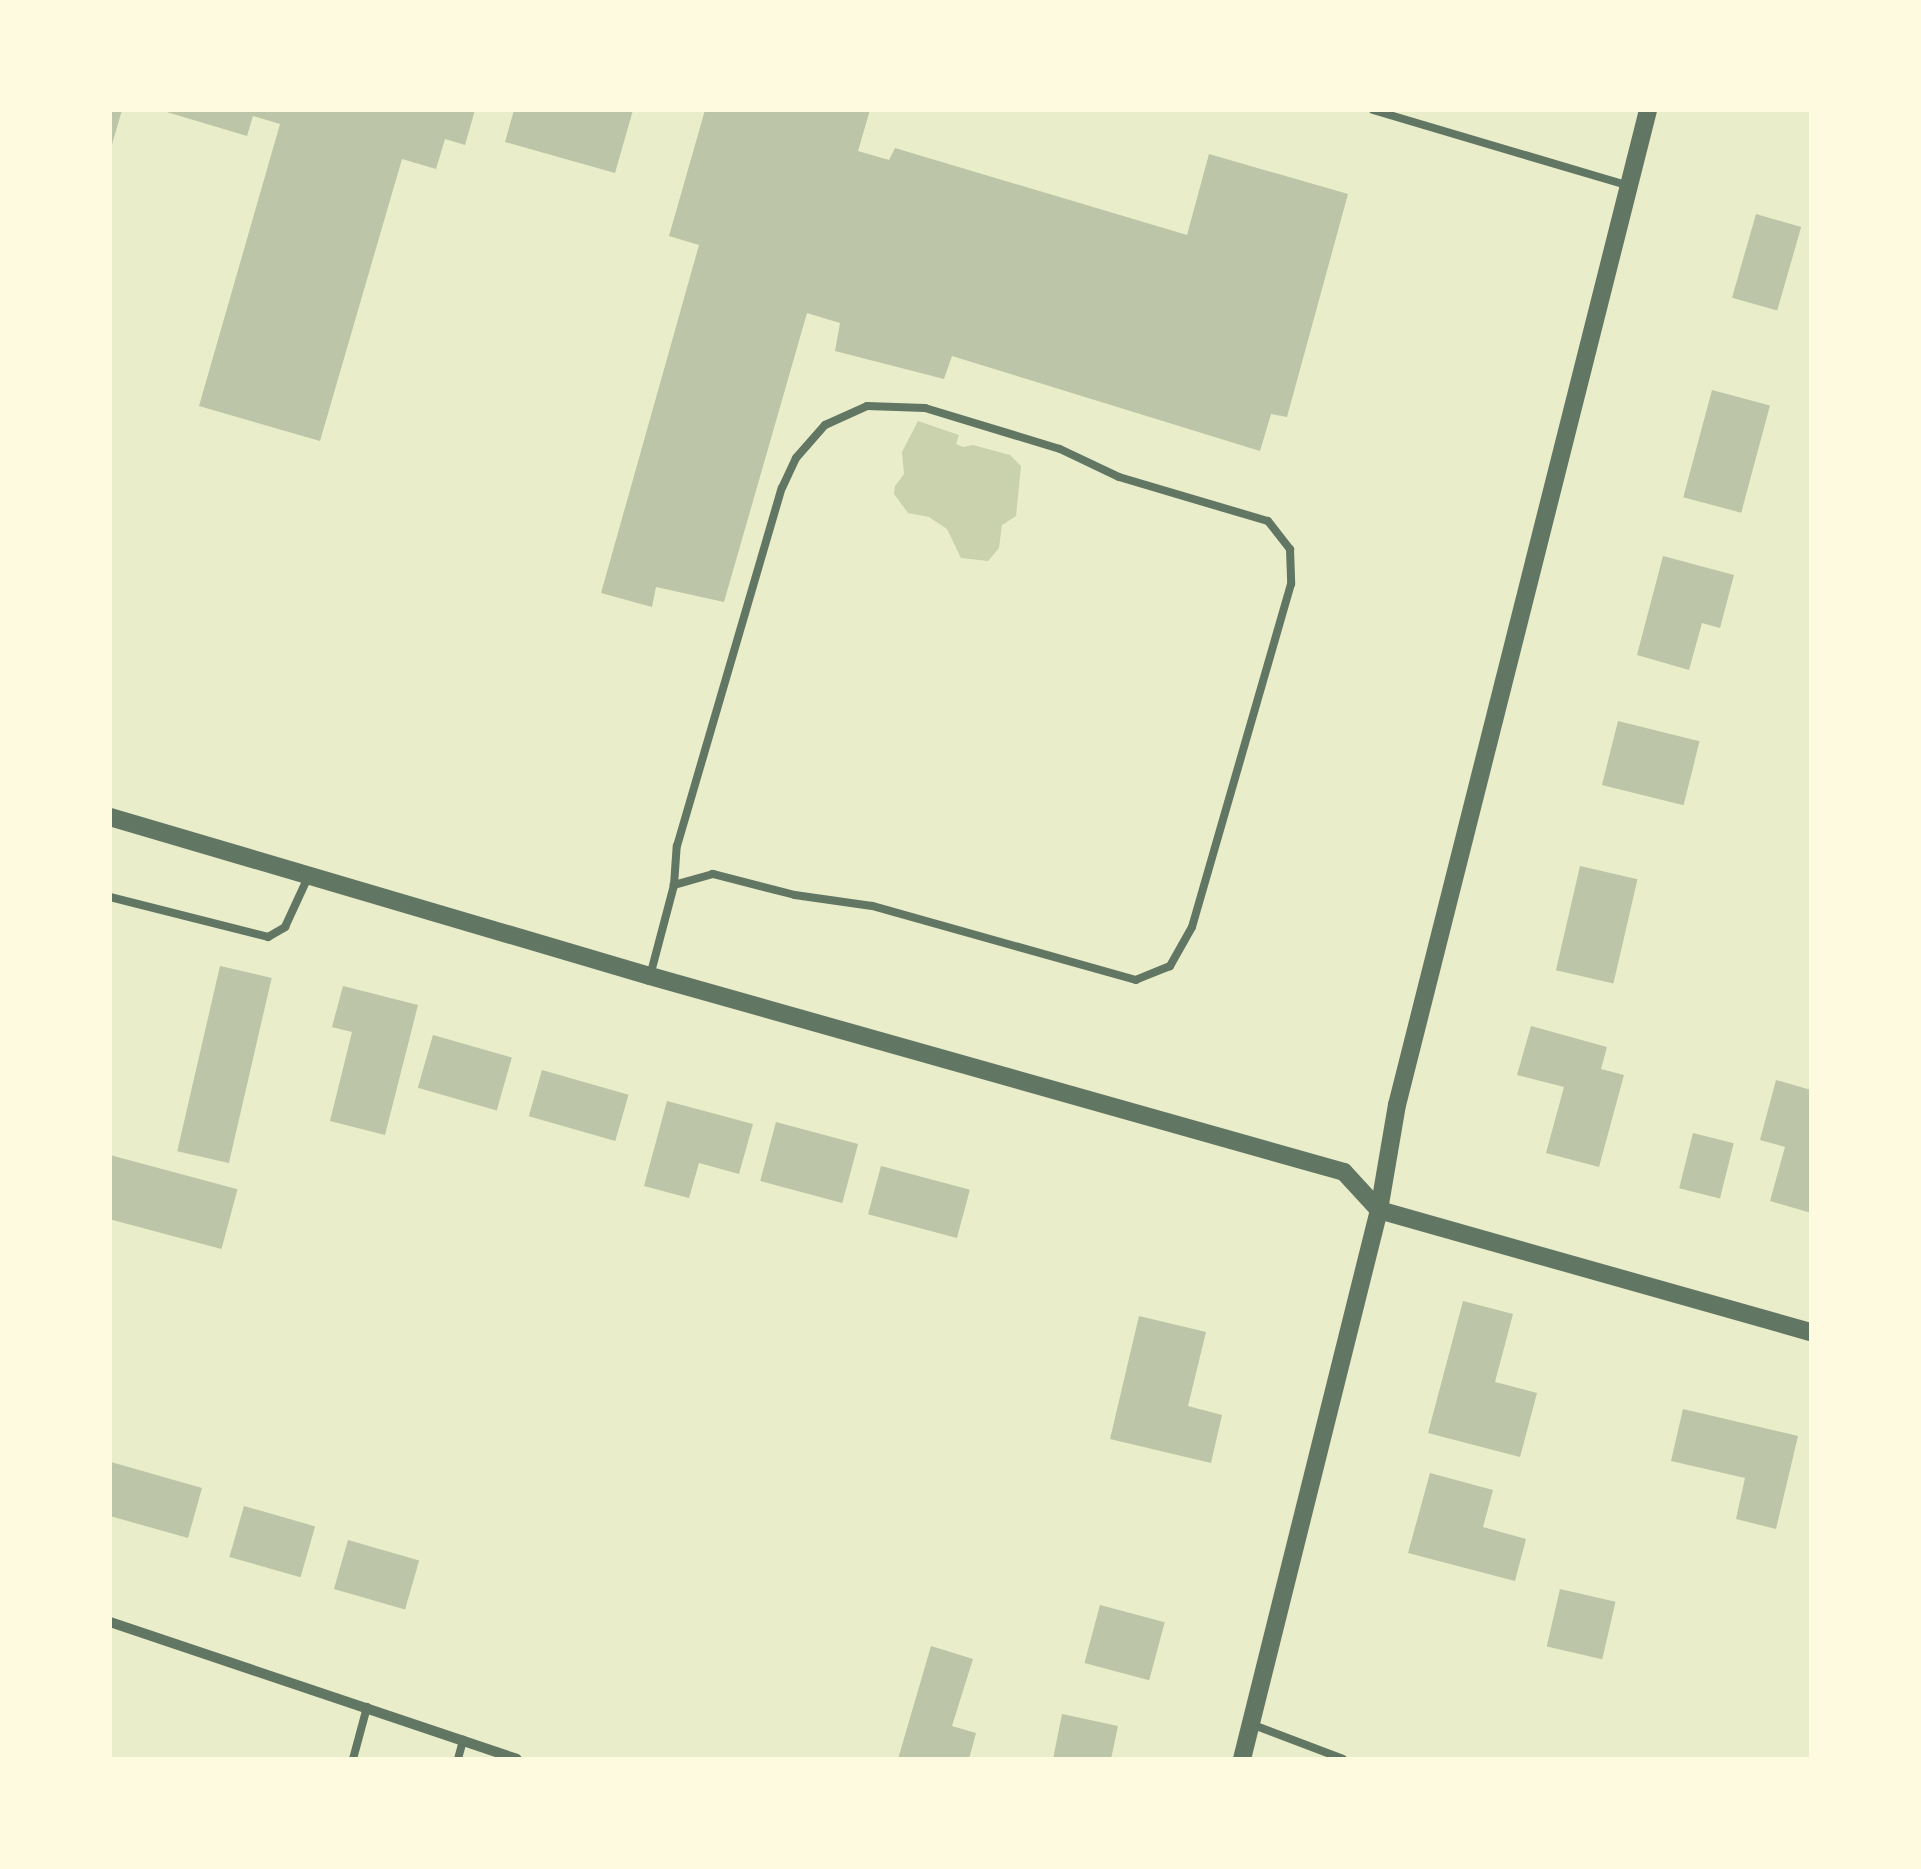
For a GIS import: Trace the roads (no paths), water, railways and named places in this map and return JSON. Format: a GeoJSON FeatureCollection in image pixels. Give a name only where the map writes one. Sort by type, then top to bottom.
{"type":"FeatureCollection","features":[{"type":"Feature","properties":{"kind":"street"},"geometry":{"type":"LineString","coordinates":[[1242,1759],[1380,1210],[1397,1105],[1648,110]]}},
{"type":"Feature","properties":{"kind":"street"},"geometry":{"type":"LineString","coordinates":[[110,817],[650,976],[1344,1172],[1380,1210],[1811,1332]]}},
{"type":"Feature","properties":{"kind":"street"},"geometry":{"type":"LineString","coordinates":[[110,1622],[517,1759]]}},
{"type":"Feature","properties":{"kind":"lane"},"geometry":{"type":"LineString","coordinates":[[1373,110],[1628,186]]}},
{"type":"Feature","properties":{"kind":"lane"},"geometry":{"type":"LineString","coordinates":[[650,976],[674,884],[677,846],[782,488],[796,458],[824,426],[867,406],[925,408],[1060,450],[1120,477],[1268,521],[1290,549],[1291,584],[1192,927],[1170,966],[1136,980],[872,906],[795,895],[713,874],[674,884]]}},
{"type":"Feature","properties":{"kind":"lane"},"geometry":{"type":"LineString","coordinates":[[110,897],[268,937],[286,927],[310,874]]}},
{"type":"Feature","properties":{"kind":"lane"},"geometry":{"type":"LineString","coordinates":[[352,1759],[367,1707]]}},
{"type":"Feature","properties":{"kind":"lane"},"geometry":{"type":"LineString","coordinates":[[1251,1724],[1344,1759]]}},
{"type":"Feature","properties":{"kind":"lane"},"geometry":{"type":"LineString","coordinates":[[458,1759],[464,1740]]}}]}
